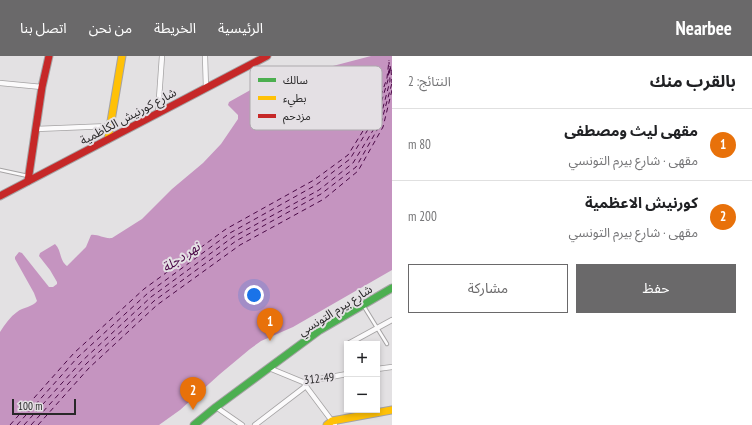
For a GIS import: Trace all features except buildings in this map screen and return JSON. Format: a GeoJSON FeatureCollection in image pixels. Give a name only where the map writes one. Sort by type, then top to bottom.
{"type":"FeatureCollection","features":[{"type":"Feature","properties":{"kind":"street"},"geometry":{"type":"LineString","coordinates":[[28,178],[42,87],[49,56]]}},
{"type":"Feature","properties":{"kind":"street"},"geometry":{"type":"LineString","coordinates":[[108,139],[122,56]]}},
{"type":"Feature","properties":{"kind":"street"},"geometry":{"type":"LineString","coordinates":[[158,113],[162,56]]}},
{"type":"Feature","properties":{"kind":"street"},"geometry":{"type":"LineString","coordinates":[[205,56],[206,88]]}},
{"type":"Feature","properties":{"kind":"street","name":"شارع كورنيش الكاظمية"},"geometry":{"type":"LineString","coordinates":[[0,196],[28,178],[108,139],[206,88],[252,60],[267,56]]}},
{"type":"Feature","properties":{"kind":"street"},"geometry":{"type":"LineString","coordinates":[[0,83],[42,87]]}},
{"type":"Feature","properties":{"kind":"street"},"geometry":{"type":"LineString","coordinates":[[36,129],[110,126]]}},
{"type":"Feature","properties":{"kind":"street","name":"شارع بيرم التونسي"},"geometry":{"type":"LineString","coordinates":[[194,425],[320,330],[392,288]]}},
{"type":"Feature","properties":{"kind":"street"},"geometry":{"type":"LineString","coordinates":[[353,341],[392,320]]}},
{"type":"Feature","properties":{"kind":"street"},"geometry":{"type":"LineString","coordinates":[[380,369],[392,367]]}},
{"type":"Feature","properties":{"kind":"street","name":"312-49"},"geometry":{"type":"LineString","coordinates":[[269,368],[303,382],[344,375]]}},
{"type":"Feature","properties":{"kind":"street"},"geometry":{"type":"LineString","coordinates":[[303,382],[331,424],[392,410]]}},
{"type":"Feature","properties":{"kind":"street"},"geometry":{"type":"LineString","coordinates":[[255,425],[306,386]]}},
{"type":"Feature","properties":{"kind":"street"},"geometry":{"type":"LineString","coordinates":[[216,407],[242,425]]}},
{"type":"Feature","properties":{"kind":"lane"},"geometry":{"type":"LineString","coordinates":[[0,170],[28,178]]}},
{"type":"Feature","properties":{"kind":"lane"},"geometry":{"type":"LineString","coordinates":[[363,305],[387,344]]}},
{"type":"Feature","properties":{"kind":"water","name":"نهر دجلة"},"geometry":{"type":"Polygon","coordinates":[[[371,56],[392,56],[392,270],[293,327],[261,341],[220,374],[180,410],[159,425],[0,425],[0,332],[14,314],[19,310],[33,305],[37,301],[15,259],[19,252],[22,253],[49,287],[53,287],[57,284],[57,282],[39,256],[40,253],[55,244],[64,264],[67,266],[86,247],[91,235],[112,238],[142,219],[172,189],[203,163],[221,144],[238,119],[238,115],[228,105],[229,102],[250,90],[250,130],[382,130],[382,66],[333,66],[371,56]]]}},
{"type":"Feature","properties":{"kind":"ferry route"},"geometry":{"type":"LineString","coordinates":[[382,93],[387,78],[389,60]]}},
{"type":"Feature","properties":{"kind":"ferry route"},"geometry":{"type":"LineString","coordinates":[[382,111],[390,81],[389,62]]}},
{"type":"Feature","properties":{"kind":"ferry route"},"geometry":{"type":"LineString","coordinates":[[382,100],[388,80],[389,66]]}},
{"type":"Feature","properties":{"kind":"ferry route"},"geometry":{"type":"LineString","coordinates":[[390,66],[392,75]]}},
{"type":"Feature","properties":{"kind":"ferry route"},"geometry":{"type":"LineString","coordinates":[[391,70],[392,83]]}},
{"type":"Feature","properties":{"kind":"ferry route"},"geometry":{"type":"LineString","coordinates":[[382,119],[392,83]]}},
{"type":"Feature","properties":{"kind":"ferry route"},"geometry":{"type":"LineString","coordinates":[[382,129],[392,90]]}},
{"type":"Feature","properties":{"kind":"ferry route"},"geometry":{"type":"LineString","coordinates":[[10,425],[74,353],[144,289],[226,229],[314,180],[348,155],[364,130]]}},
{"type":"Feature","properties":{"kind":"ferry route"},"geometry":{"type":"LineString","coordinates":[[17,425],[78,357],[148,293],[230,233],[316,185],[350,159],[368,130]]}},
{"type":"Feature","properties":{"kind":"ferry route"},"geometry":{"type":"LineString","coordinates":[[24,425],[82,361],[151,297],[233,237],[319,190],[353,163],[373,130]]}},
{"type":"Feature","properties":{"kind":"ferry route"},"geometry":{"type":"LineString","coordinates":[[31,425],[86,364],[154,301],[236,241],[321,194],[356,167],[377,130]]}},
{"type":"Feature","properties":{"kind":"ferry route"},"geometry":{"type":"LineString","coordinates":[[38,425],[89,368],[157,305],[240,245],[324,199],[358,171],[381,130]]}},
{"type":"Feature","properties":{"kind":"traffic: fast"},"geometry":{"type":"LineString","coordinates":[[194,425],[320,330],[392,288]]}},
{"type":"Feature","properties":{"kind":"traffic: slow"},"geometry":{"type":"LineString","coordinates":[[108,139],[122,56]]}},
{"type":"Feature","properties":{"kind":"traffic: slow"},"geometry":{"type":"LineString","coordinates":[[327,425],[332,421],[392,410]]}},
{"type":"Feature","properties":{"kind":"traffic: jam"},"geometry":{"type":"LineString","coordinates":[[28,181],[42,87],[49,56]]}},
{"type":"Feature","properties":{"kind":"traffic: jam"},"geometry":{"type":"LineString","coordinates":[[0,196],[267,56]]}},
{"type":"Feature","properties":{"kind":"place","name":"مقهى ليث ومصطفى"},"geometry":{"type":"Point","coordinates":[270,341]}},
{"type":"Feature","properties":{"kind":"place","name":"كورنيش الاعظمية"},"geometry":{"type":"Point","coordinates":[193,410]}}]}
